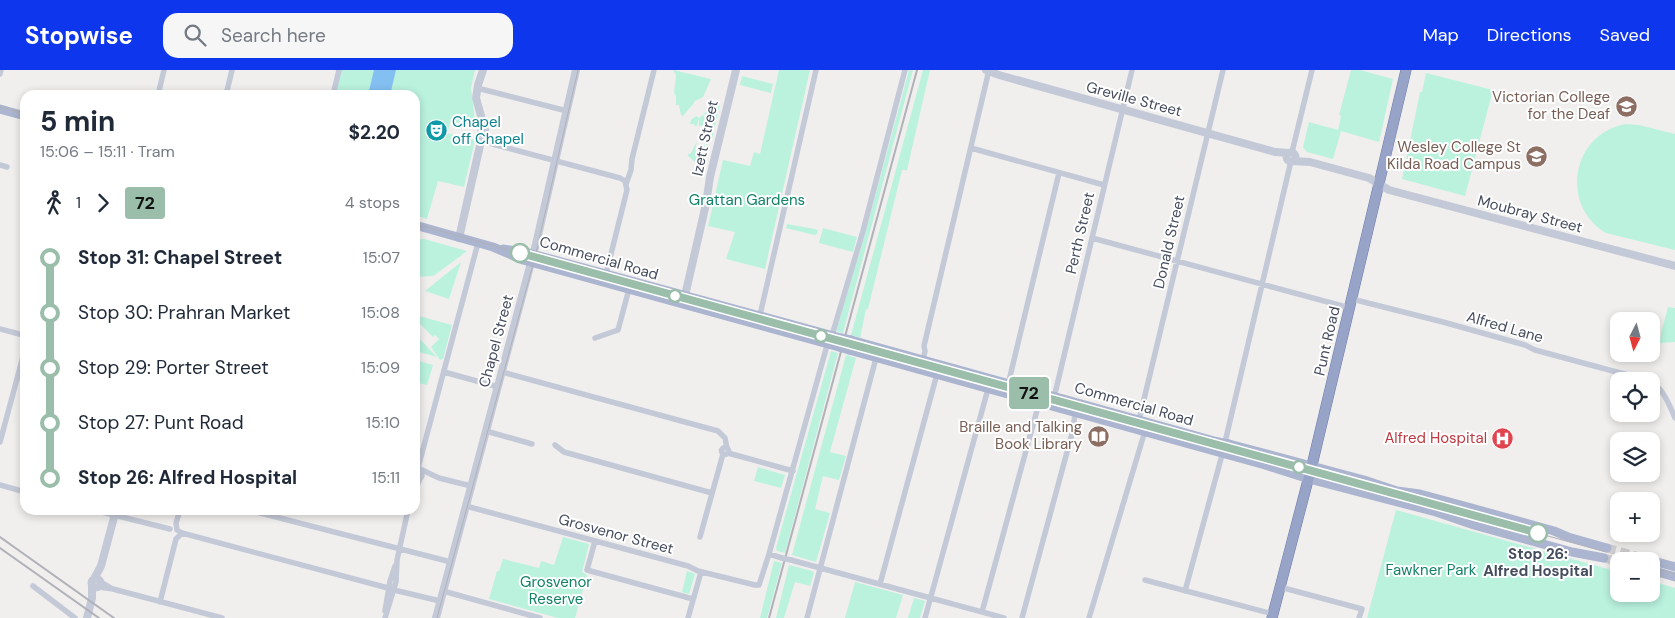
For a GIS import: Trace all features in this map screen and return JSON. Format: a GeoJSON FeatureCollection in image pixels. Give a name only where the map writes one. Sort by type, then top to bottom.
{"type":"FeatureCollection","features":[{"type":"Feature","properties":{"kind":"highway","name":"Punt Road"},"geometry":{"type":"LineString","coordinates":[[1272,616],[1309,479],[1406,70]]}},
{"type":"Feature","properties":{"kind":"main road"},"geometry":{"type":"LineString","coordinates":[[0,109],[20,115]]}},
{"type":"Feature","properties":{"kind":"main road","name":"Commercial Road"},"geometry":{"type":"LineString","coordinates":[[420,227],[532,258],[629,289],[833,339],[851,340],[1008,387],[1140,420],[1223,447],[1309,479],[1412,505],[1464,520],[1474,525],[1572,552],[1604,558]]}},
{"type":"Feature","properties":{"kind":"main road","name":"Commercial Road"},"geometry":{"type":"LineString","coordinates":[[532,258],[606,274],[685,298],[760,316],[833,339],[839,347],[988,389],[1145,431],[1312,466],[1397,491],[1420,494],[1468,507],[1607,548]]}},
{"type":"Feature","properties":{"kind":"main road"},"geometry":{"type":"LineString","coordinates":[[1464,520],[1468,507]]}},
{"type":"Feature","properties":{"kind":"main road"},"geometry":{"type":"LineString","coordinates":[[1660,563],[1675,567]]}},
{"type":"Feature","properties":{"kind":"main road"},"geometry":{"type":"LineString","coordinates":[[1660,573],[1675,577]]}},
{"type":"Feature","properties":{"kind":"street"},"geometry":{"type":"LineString","coordinates":[[159,90],[164,70]]}},
{"type":"Feature","properties":{"kind":"street"},"geometry":{"type":"LineString","coordinates":[[227,90],[232,70]]}},
{"type":"Feature","properties":{"kind":"street"},"geometry":{"type":"LineString","coordinates":[[334,90],[339,70]]}},
{"type":"Feature","properties":{"kind":"street","name":"Chapel Street"},"geometry":{"type":"LineString","coordinates":[[436,618],[532,258],[576,70]]}},
{"type":"Feature","properties":{"kind":"street"},"geometry":{"type":"LineString","coordinates":[[606,274],[654,70]]}},
{"type":"Feature","properties":{"kind":"street","name":"Izett Street"},"geometry":{"type":"LineString","coordinates":[[685,298],[706,204],[710,177],[736,70]]}},
{"type":"Feature","properties":{"kind":"street"},"geometry":{"type":"LineString","coordinates":[[760,316],[816,70]]}},
{"type":"Feature","properties":{"kind":"street"},"geometry":{"type":"LineString","coordinates":[[905,70],[833,339],[769,554],[1004,618]]}},
{"type":"Feature","properties":{"kind":"street"},"geometry":{"type":"LineString","coordinates":[[923,360],[924,346],[988,70]]}},
{"type":"Feature","properties":{"kind":"street","name":"Greville Street"},"geometry":{"type":"LineString","coordinates":[[988,70],[1123,110],[1369,178],[1380,185]]}},
{"type":"Feature","properties":{"kind":"street","name":"Perth Street"},"geometry":{"type":"LineString","coordinates":[[1054,399],[1132,70]]}},
{"type":"Feature","properties":{"kind":"street","name":"Donald Street"},"geometry":{"type":"LineString","coordinates":[[1140,420],[1223,70]]}},
{"type":"Feature","properties":{"kind":"street"},"geometry":{"type":"LineString","coordinates":[[1185,591],[1223,447],[1312,70]]}},
{"type":"Feature","properties":{"kind":"street"},"geometry":{"type":"LineString","coordinates":[[458,238],[480,141],[484,136],[476,98],[482,74]]}},
{"type":"Feature","properties":{"kind":"street"},"geometry":{"type":"LineString","coordinates":[[479,89],[567,111]]}},
{"type":"Feature","properties":{"kind":"street"},"geometry":{"type":"LineString","coordinates":[[480,141],[620,178],[626,183]]}},
{"type":"Feature","properties":{"kind":"street"},"geometry":{"type":"LineString","coordinates":[[971,148],[1104,185]]}},
{"type":"Feature","properties":{"kind":"street"},"geometry":{"type":"LineString","coordinates":[[0,165],[7,167]]}},
{"type":"Feature","properties":{"kind":"street"},"geometry":{"type":"LineString","coordinates":[[1008,387],[1059,173]]}},
{"type":"Feature","properties":{"kind":"street","name":"Moubray Street"},"geometry":{"type":"LineString","coordinates":[[1380,185],[1389,190],[1445,206],[1675,266]]}},
{"type":"Feature","properties":{"kind":"street","name":"Alfred Lane"},"geometry":{"type":"LineString","coordinates":[[1092,238],[1262,284],[1443,322],[1614,372]]}},
{"type":"Feature","properties":{"kind":"street"},"geometry":{"type":"LineString","coordinates":[[420,461],[478,243]]}},
{"type":"Feature","properties":{"kind":"street"},"geometry":{"type":"LineString","coordinates":[[595,338],[618,330],[629,289]]}},
{"type":"Feature","properties":{"kind":"street"},"geometry":{"type":"LineString","coordinates":[[0,329],[20,335]]}},
{"type":"Feature","properties":{"kind":"street"},"geometry":{"type":"LineString","coordinates":[[807,618],[876,358]]}},
{"type":"Feature","properties":{"kind":"street"},"geometry":{"type":"LineString","coordinates":[[0,442],[20,368]]}},
{"type":"Feature","properties":{"kind":"street"},"geometry":{"type":"LineString","coordinates":[[444,372],[498,386]]}},
{"type":"Feature","properties":{"kind":"street"},"geometry":{"type":"LineString","coordinates":[[502,372],[718,432],[725,438],[726,452],[700,537]]}},
{"type":"Feature","properties":{"kind":"street"},"geometry":{"type":"LineString","coordinates":[[880,584],[937,374]]}},
{"type":"Feature","properties":{"kind":"street"},"geometry":{"type":"LineString","coordinates":[[925,618],[988,389]]}},
{"type":"Feature","properties":{"kind":"street","name":"Alfred Lane"},"geometry":{"type":"LineString","coordinates":[[1660,390],[1675,418]]}},
{"type":"Feature","properties":{"kind":"street"},"geometry":{"type":"LineString","coordinates":[[982,612],[1038,402]]}},
{"type":"Feature","properties":{"kind":"street"},"geometry":{"type":"LineString","coordinates":[[1022,618],[1073,430],[1076,412]]}},
{"type":"Feature","properties":{"kind":"street"},"geometry":{"type":"LineString","coordinates":[[1089,618],[1145,431]]}},
{"type":"Feature","properties":{"kind":"street"},"geometry":{"type":"LineString","coordinates":[[486,432],[532,444]]}},
{"type":"Feature","properties":{"kind":"street"},"geometry":{"type":"LineString","coordinates":[[555,445],[560,450],[572,454],[712,493]]}},
{"type":"Feature","properties":{"kind":"street"},"geometry":{"type":"LineString","coordinates":[[726,452],[793,471]]}},
{"type":"Feature","properties":{"kind":"street"},"geometry":{"type":"LineString","coordinates":[[420,469],[439,478],[471,486]]}},
{"type":"Feature","properties":{"kind":"street"},"geometry":{"type":"LineString","coordinates":[[420,481],[439,478]]}},
{"type":"Feature","properties":{"kind":"street"},"geometry":{"type":"LineString","coordinates":[[0,485],[20,491]]}},
{"type":"Feature","properties":{"kind":"street","name":"Grosvenor Street"},"geometry":{"type":"LineString","coordinates":[[466,506],[755,586],[759,585],[769,554]]}},
{"type":"Feature","properties":{"kind":"street"},"geometry":{"type":"LineString","coordinates":[[87,618],[115,515]]}},
{"type":"Feature","properties":{"kind":"street"},"geometry":{"type":"LineString","coordinates":[[126,515],[170,529]]}},
{"type":"Feature","properties":{"kind":"street"},"geometry":{"type":"LineString","coordinates":[[179,515],[176,526],[177,530],[182,534],[440,601]]}},
{"type":"Feature","properties":{"kind":"street"},"geometry":{"type":"LineString","coordinates":[[268,515],[451,562]]}},
{"type":"Feature","properties":{"kind":"street"},"geometry":{"type":"LineString","coordinates":[[385,618],[407,515]]}},
{"type":"Feature","properties":{"kind":"street"},"geometry":{"type":"LineString","coordinates":[[160,602],[176,539],[182,534]]}},
{"type":"Feature","properties":{"kind":"street"},"geometry":{"type":"LineString","coordinates":[[595,541],[587,570],[693,600]]}},
{"type":"Feature","properties":{"kind":"street"},"geometry":{"type":"LineString","coordinates":[[688,618],[701,572]]}},
{"type":"Feature","properties":{"kind":"street"},"geometry":{"type":"LineString","coordinates":[[1145,580],[1272,616]]}},
{"type":"Feature","properties":{"kind":"street"},"geometry":{"type":"LineString","coordinates":[[97,584],[222,618]]}},
{"type":"Feature","properties":{"kind":"street"},"geometry":{"type":"LineString","coordinates":[[33,586],[75,618]]}},
{"type":"Feature","properties":{"kind":"street"},"geometry":{"type":"LineString","coordinates":[[1280,587],[1362,609],[1360,618]]}},
{"type":"Feature","properties":{"kind":"street"},"geometry":{"type":"LineString","coordinates":[[443,591],[540,618]]}},
{"type":"Feature","properties":{"kind":"green space"},"geometry":{"type":"Polygon","coordinates":[[[341,70],[475,70],[471,88],[476,128],[451,121],[447,133],[475,140],[464,187],[438,181],[427,219],[420,217],[420,90],[337,90],[341,70]]]}},
{"type":"Feature","properties":{"kind":"green space"},"geometry":{"type":"Polygon","coordinates":[[[673,70],[711,79],[703,97],[695,101],[683,116],[681,115],[679,105],[676,105],[676,95],[674,93],[676,75],[673,70]]]}},
{"type":"Feature","properties":{"kind":"green space","name":"Grattan Gardens"},"geometry":{"type":"Polygon","coordinates":[[[779,70],[810,70],[765,269],[726,259],[735,232],[708,226],[723,160],[750,166],[754,152],[760,154],[779,70]]]}},
{"type":"Feature","properties":{"kind":"green space"},"geometry":{"type":"Polygon","coordinates":[[[909,70],[913,70],[843,333],[836,331],[866,230],[909,70]]]}},
{"type":"Feature","properties":{"kind":"green space"},"geometry":{"type":"Polygon","coordinates":[[[923,70],[930,70],[907,170],[902,170],[860,338],[851,335],[923,70]]]}},
{"type":"Feature","properties":{"kind":"green space"},"geometry":{"type":"Polygon","coordinates":[[[1351,70],[1360,70],[1393,79],[1379,142],[1341,131],[1333,159],[1307,152],[1303,147],[1309,122],[1338,130],[1341,116],[1339,115],[1351,70]]]}},
{"type":"Feature","properties":{"kind":"green space"},"geometry":{"type":"Polygon","coordinates":[[[1426,73],[1493,90],[1465,196],[1402,179],[1420,92],[1422,92],[1426,73]]]}},
{"type":"Feature","properties":{"kind":"green space"},"geometry":{"type":"Polygon","coordinates":[[[742,76],[773,84],[771,93],[740,85],[742,76]]]}},
{"type":"Feature","properties":{"kind":"green space"},"geometry":{"type":"Polygon","coordinates":[[[719,102],[720,103],[712,139],[710,137],[715,111],[711,110],[703,115],[705,125],[699,126],[699,118],[719,102]]]}},
{"type":"Feature","properties":{"kind":"green space"},"geometry":{"type":"Polygon","coordinates":[[[711,112],[713,114],[704,161],[707,162],[704,170],[687,155],[691,153],[697,141],[695,151],[698,153],[705,145],[701,157],[697,159],[698,162],[703,159],[707,141],[701,134],[701,131],[707,129],[707,116],[711,112]]]}},
{"type":"Feature","properties":{"kind":"green space"},"geometry":{"type":"Polygon","coordinates":[[[696,116],[699,118],[697,126],[690,124],[691,120],[696,116]]]}},
{"type":"Feature","properties":{"kind":"green space"},"geometry":{"type":"Polygon","coordinates":[[[1626,124],[1639,125],[1675,134],[1675,250],[1606,233],[1591,221],[1582,205],[1577,189],[1578,171],[1584,155],[1593,141],[1608,130],[1626,124]]]}},
{"type":"Feature","properties":{"kind":"green space"},"geometry":{"type":"Polygon","coordinates":[[[787,224],[818,230],[817,234],[814,235],[786,228],[787,224]]]}},
{"type":"Feature","properties":{"kind":"green space"},"geometry":{"type":"Polygon","coordinates":[[[823,228],[857,237],[853,252],[819,243],[823,228]]]}},
{"type":"Feature","properties":{"kind":"green space"},"geometry":{"type":"Polygon","coordinates":[[[420,239],[467,251],[433,276],[420,277],[420,239]]]}},
{"type":"Feature","properties":{"kind":"green space"},"geometry":{"type":"Polygon","coordinates":[[[461,262],[449,299],[425,291],[461,262]]]}},
{"type":"Feature","properties":{"kind":"green space"},"geometry":{"type":"Polygon","coordinates":[[[1668,307],[1675,308],[1675,342],[1660,343],[1668,307]]]}},
{"type":"Feature","properties":{"kind":"green space"},"geometry":{"type":"Polygon","coordinates":[[[420,316],[452,325],[443,359],[440,360],[431,347],[439,339],[435,335],[433,337],[420,324],[420,316]]]}},
{"type":"Feature","properties":{"kind":"green space"},"geometry":{"type":"Polygon","coordinates":[[[420,339],[434,354],[437,357],[420,352],[420,339]]]}},
{"type":"Feature","properties":{"kind":"green space"},"geometry":{"type":"Polygon","coordinates":[[[831,351],[838,353],[785,553],[777,551],[776,548],[831,351]]]}},
{"type":"Feature","properties":{"kind":"green space"},"geometry":{"type":"Polygon","coordinates":[[[846,355],[856,358],[830,452],[846,456],[839,480],[823,476],[815,509],[830,513],[816,562],[792,555],[846,355]]]}},
{"type":"Feature","properties":{"kind":"green space"},"geometry":{"type":"Polygon","coordinates":[[[420,361],[433,365],[427,385],[420,383],[420,361]]]}},
{"type":"Feature","properties":{"kind":"green space"},"geometry":{"type":"Polygon","coordinates":[[[758,467],[785,475],[781,488],[754,481],[758,467]]]}},
{"type":"Feature","properties":{"kind":"green space","name":"Fawkner Park"},"geometry":{"type":"Polygon","coordinates":[[[1396,510],[1610,569],[1610,602],[1660,602],[1660,584],[1675,588],[1675,618],[1367,618],[1396,510]]]}},
{"type":"Feature","properties":{"kind":"green space","name":"Grosvenor Reserve"},"geometry":{"type":"Polygon","coordinates":[[[563,537],[589,544],[582,572],[587,575],[575,618],[558,618],[489,599],[497,571],[499,571],[503,559],[539,568],[541,561],[554,565],[563,537]]]}},
{"type":"Feature","properties":{"kind":"green space"},"geometry":{"type":"Polygon","coordinates":[[[774,561],[782,563],[767,618],[760,618],[774,561]]]}},
{"type":"Feature","properties":{"kind":"green space"},"geometry":{"type":"Polygon","coordinates":[[[789,565],[814,573],[810,586],[795,582],[784,618],[776,618],[789,565]]]}},
{"type":"Feature","properties":{"kind":"green space"},"geometry":{"type":"Polygon","coordinates":[[[687,571],[695,574],[689,594],[682,592],[687,571]]]}},
{"type":"Feature","properties":{"kind":"green space"},"geometry":{"type":"Polygon","coordinates":[[[855,582],[903,595],[896,618],[845,618],[855,582]]]}},
{"type":"Feature","properties":{"kind":"green space"},"geometry":{"type":"Polygon","coordinates":[[[914,598],[925,601],[920,618],[908,618],[914,598]]]}},
{"type":"Feature","properties":{"kind":"water"},"geometry":{"type":"Polygon","coordinates":[[[374,70],[396,70],[391,90],[369,90],[374,70]]]}},
{"type":"Feature","properties":{"kind":"tunnel"},"geometry":{"type":"LineString","coordinates":[[1607,548],[1621,552]]}},
{"type":"Feature","properties":{"kind":"tunnel"},"geometry":{"type":"LineString","coordinates":[[1604,558],[1610,560]]}},
{"type":"Feature","properties":{"kind":"tram line"},"geometry":{"type":"LineString","coordinates":[[437,618],[535,257],[578,70]]}},
{"type":"Feature","properties":{"kind":"tram line"},"geometry":{"type":"LineString","coordinates":[[0,107],[20,113]]}},
{"type":"Feature","properties":{"kind":"tram line"},"geometry":{"type":"LineString","coordinates":[[420,225],[1606,552]]}},
{"type":"Feature","properties":{"kind":"tram line","name":"72"},"geometry":{"type":"LineString","coordinates":[[520,253],[1538,533]]}},
{"type":"Feature","properties":{"kind":"tram line"},"geometry":{"type":"LineString","coordinates":[[1660,570],[1675,574]]}},
{"type":"Feature","properties":{"kind":"railway"},"geometry":{"type":"LineString","coordinates":[[769,618],[917,70]]}},
{"type":"Feature","properties":{"kind":"railway"},"geometry":{"type":"LineString","coordinates":[[0,537],[114,618]]}},
{"type":"Feature","properties":{"kind":"railway"},"geometry":{"type":"LineString","coordinates":[[0,548],[99,618]]}},
{"type":"Feature","properties":{"kind":"place","name":"Victorian College for the Deaf"},"geometry":{"type":"Point","coordinates":[1626,106]}},
{"type":"Feature","properties":{"kind":"place","name":"Chapel off Chapel"},"geometry":{"type":"Point","coordinates":[436,131]}},
{"type":"Feature","properties":{"kind":"place","name":"Wesley College St Kilda Road Campus"},"geometry":{"type":"Point","coordinates":[1537,156]}},
{"type":"Feature","properties":{"kind":"place","name":"Braille and Talking Book Library"},"geometry":{"type":"Point","coordinates":[1098,436]}},
{"type":"Feature","properties":{"kind":"place","name":"Alfred Hospital"},"geometry":{"type":"Point","coordinates":[1503,438]}},
{"type":"Feature","properties":{"kind":"place","name":"Stop 26: Alfred Hospital"},"geometry":{"type":"Point","coordinates":[1538,533]}}]}
